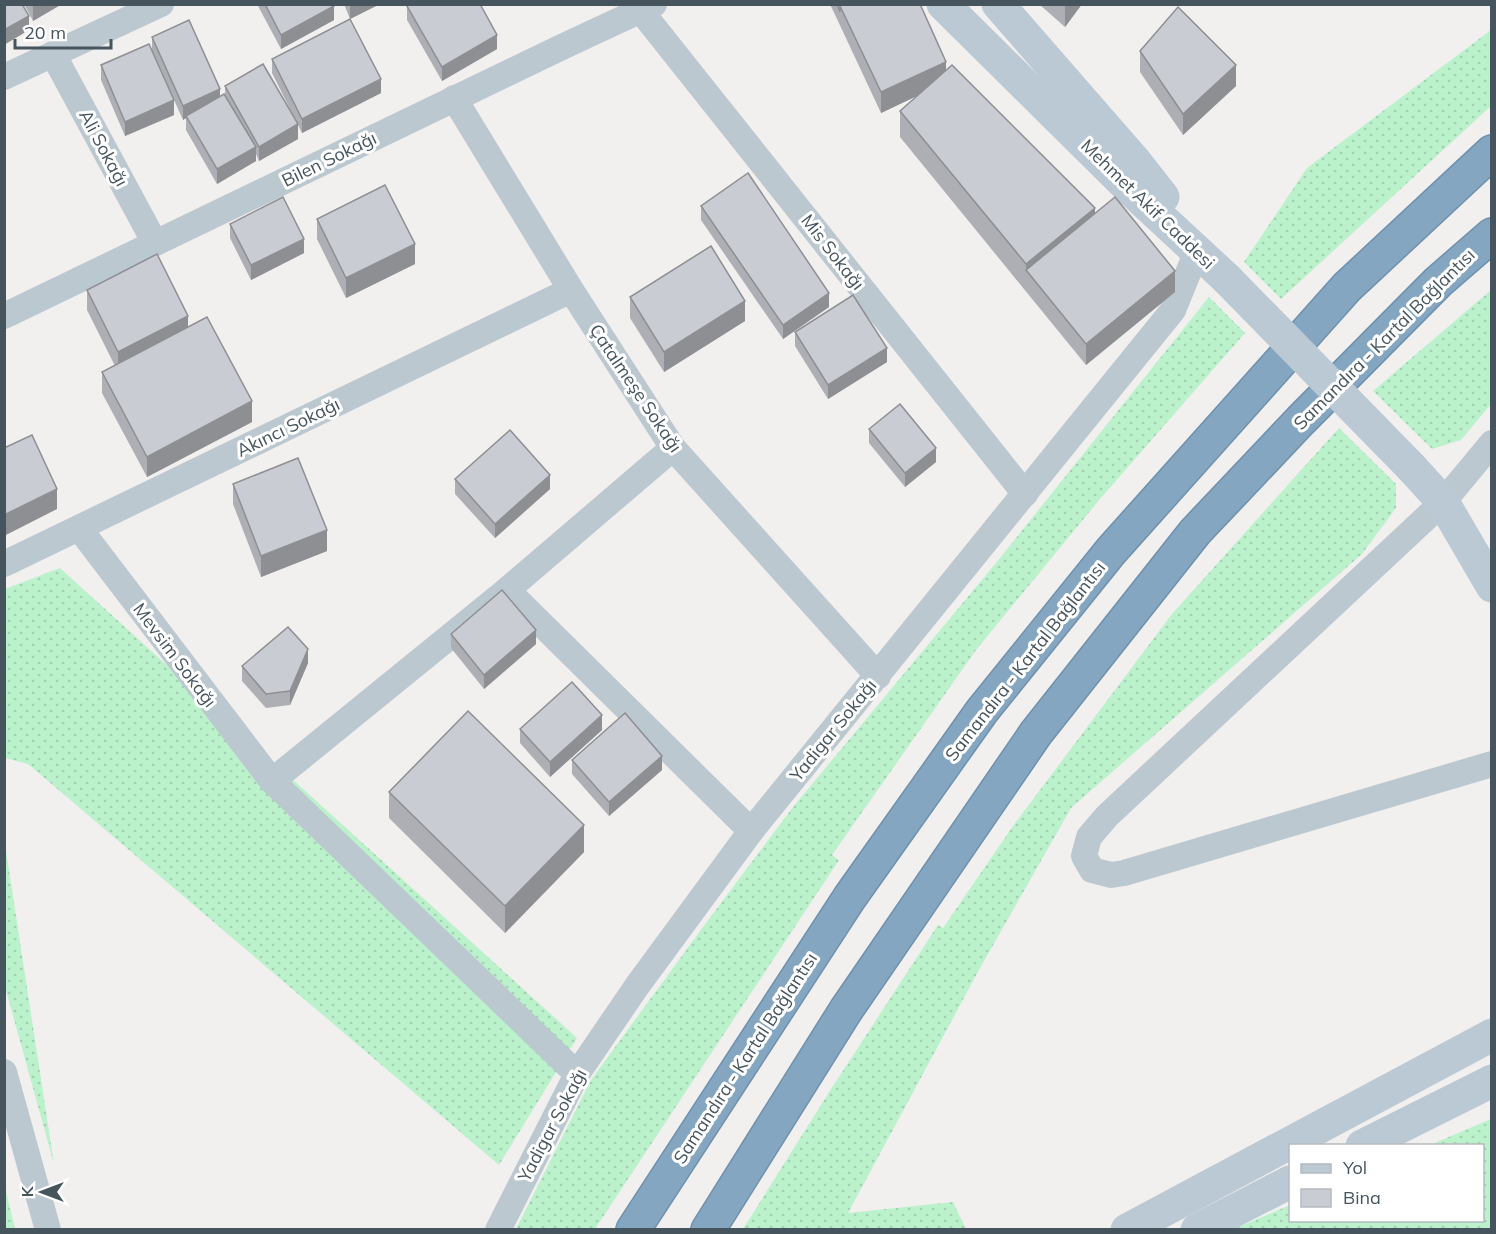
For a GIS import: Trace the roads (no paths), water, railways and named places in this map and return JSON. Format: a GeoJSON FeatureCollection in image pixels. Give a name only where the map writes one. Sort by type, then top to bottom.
{"type":"FeatureCollection","features":[{"type":"Feature","properties":{"kind":"highway","name":"Samandıra - Kartal Bağlantısı"},"geometry":{"type":"LineString","coordinates":[[633,1230],[850,897],[990,702],[1111,550],[1340,296],[1491,152]]}},
{"type":"Feature","properties":{"kind":"highway","name":"Samandıra - Kartal Bağlantısı"},"geometry":{"type":"LineString","coordinates":[[708,1230],[846,1010],[1036,733],[1195,532],[1301,420],[1430,290],[1491,235]]}},
{"type":"Feature","properties":{"kind":"main road","name":"Mehmet Akif Caddesi"},"geometry":{"type":"LineString","coordinates":[[943,4],[1132,191],[1227,279]]}},
{"type":"Feature","properties":{"kind":"main road","name":"Mehmet Akif Caddesi"},"geometry":{"type":"LineString","coordinates":[[998,4],[1134,160],[1227,279]]}},
{"type":"Feature","properties":{"kind":"main road"},"geometry":{"type":"LineString","coordinates":[[1227,279],[1443,502],[1491,586]]}},
{"type":"Feature","properties":{"kind":"main road"},"geometry":{"type":"LineString","coordinates":[[1126,1230],[1491,1035]]}},
{"type":"Feature","properties":{"kind":"main road"},"geometry":{"type":"LineString","coordinates":[[1366,1144],[1491,1081]]}},
{"type":"Feature","properties":{"kind":"main road"},"geometry":{"type":"LineString","coordinates":[[1197,1230],[1289,1183]]}},
{"type":"Feature","properties":{"kind":"street"},"geometry":{"type":"LineString","coordinates":[[4,76],[161,4]]}},
{"type":"Feature","properties":{"kind":"street","name":"Bilen Sokağı"},"geometry":{"type":"LineString","coordinates":[[4,316],[454,98],[648,8]]}},
{"type":"Feature","properties":{"kind":"street","name":"Mis Sokağı"},"geometry":{"type":"LineString","coordinates":[[648,8],[1025,494]]}},
{"type":"Feature","properties":{"kind":"street","name":"Ali Sokağı"},"geometry":{"type":"LineString","coordinates":[[53,54],[155,243]]}},
{"type":"Feature","properties":{"kind":"street","name":"Çatalmeşe Sokağı"},"geometry":{"type":"LineString","coordinates":[[454,98],[571,290],[673,448],[878,676]]}},
{"type":"Feature","properties":{"kind":"street","name":"Yadigar Sokağı"},"geometry":{"type":"LineString","coordinates":[[498,1230],[577,1074],[636,986],[752,831],[1173,310],[1197,251]]}},
{"type":"Feature","properties":{"kind":"street","name":"Akıncı Sokağı"},"geometry":{"type":"LineString","coordinates":[[4,564],[571,290]]}},
{"type":"Feature","properties":{"kind":"street"},"geometry":{"type":"LineString","coordinates":[[1491,443],[1443,502],[1107,816],[1089,837],[1084,856],[1092,870],[1111,875],[1124,873],[1491,764]]}},
{"type":"Feature","properties":{"kind":"street"},"geometry":{"type":"LineString","coordinates":[[272,781],[507,590],[673,448]]}},
{"type":"Feature","properties":{"kind":"street","name":"Mevsim Sokağı"},"geometry":{"type":"LineString","coordinates":[[79,528],[272,781],[577,1074]]}},
{"type":"Feature","properties":{"kind":"street"},"geometry":{"type":"LineString","coordinates":[[507,590],[752,831]]}},
{"type":"Feature","properties":{"kind":"street"},"geometry":{"type":"LineString","coordinates":[[4,1072],[48,1230]]}}]}
